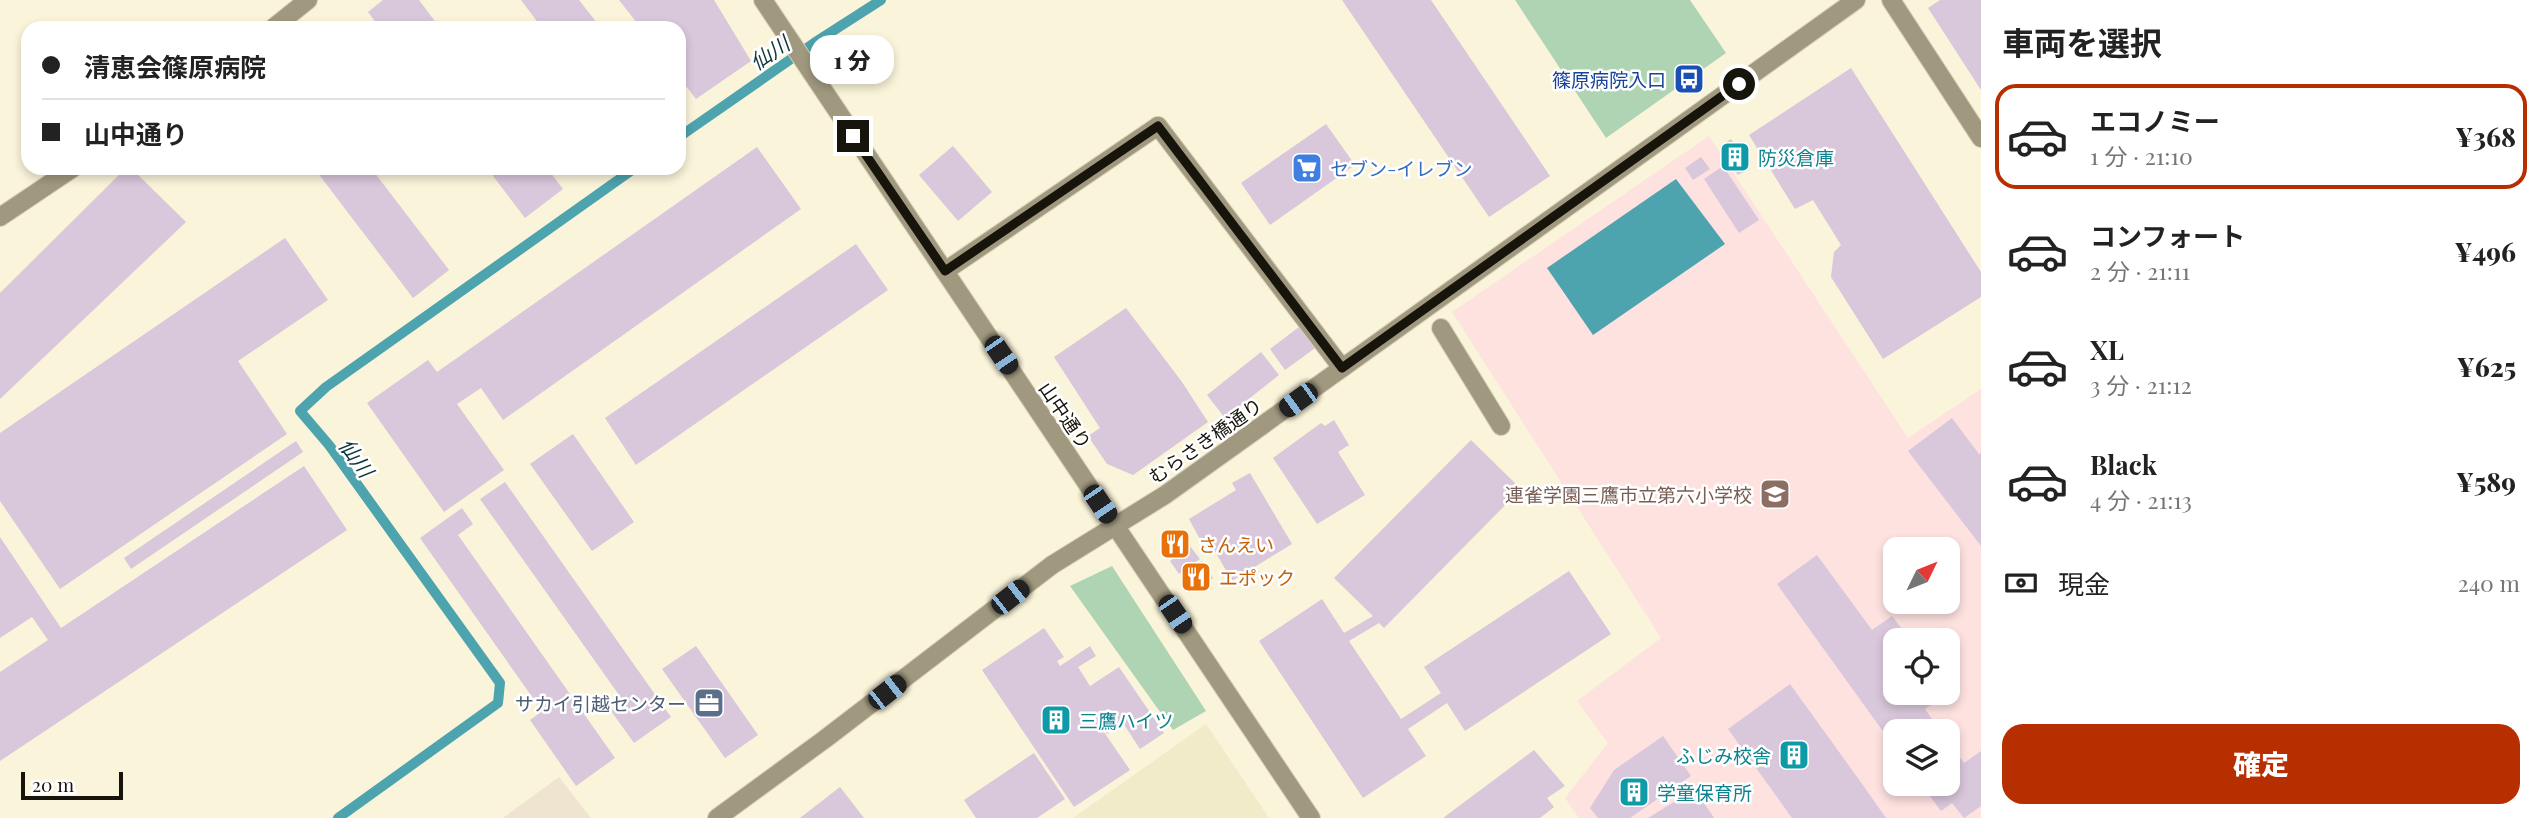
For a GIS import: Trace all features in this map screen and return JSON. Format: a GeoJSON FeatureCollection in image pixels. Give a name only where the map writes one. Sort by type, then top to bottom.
{"type":"FeatureCollection","features":[{"type":"Feature","properties":{"kind":"street"},"geometry":{"type":"LineString","coordinates":[[282,21],[308,0]]}},
{"type":"Feature","properties":{"kind":"street","name":"山中通り"},"geometry":{"type":"LineString","coordinates":[[763,0],[1311,818]]}},
{"type":"Feature","properties":{"kind":"street","name":"むらさき橋通り"},"geometry":{"type":"LineString","coordinates":[[718,818],[1052,565],[1165,495],[1856,0]]}},
{"type":"Feature","properties":{"kind":"street"},"geometry":{"type":"LineString","coordinates":[[1891,0],[1981,138]]}},
{"type":"Feature","properties":{"kind":"street"},"geometry":{"type":"LineString","coordinates":[[945,271],[1158,126],[1342,368]]}},
{"type":"Feature","properties":{"kind":"street"},"geometry":{"type":"LineString","coordinates":[[0,216],[62,175]]}},
{"type":"Feature","properties":{"kind":"street"},"geometry":{"type":"LineString","coordinates":[[1441,328],[1501,426]]}},
{"type":"Feature","properties":{"kind":"shaded area","name":"連雀学園三鷹市立第六小学校"},"geometry":{"type":"Polygon","coordinates":[[[1709,136],[1908,438],[1981,389],[1981,818],[1579,818],[1565,798],[1608,743],[1577,701],[1661,638],[1452,312],[1709,136]]]}},
{"type":"Feature","properties":{"kind":"shaded area"},"geometry":{"type":"Polygon","coordinates":[[[1206,724],[1269,818],[1073,818],[1206,724]]]}},
{"type":"Feature","properties":{"kind":"shaded area"},"geometry":{"type":"Polygon","coordinates":[[[559,777],[591,818],[503,818],[559,777]]]}},
{"type":"Feature","properties":{"kind":"green space"},"geometry":{"type":"Polygon","coordinates":[[[1515,0],[1690,0],[1726,53],[1606,138],[1515,0]]]}},
{"type":"Feature","properties":{"kind":"green space"},"geometry":{"type":"Polygon","coordinates":[[[1112,566],[1206,711],[1173,730],[1070,586],[1112,566]]]}},
{"type":"Feature","properties":{"kind":"water"},"geometry":{"type":"Polygon","coordinates":[[[1676,179],[1725,244],[1593,335],[1547,268],[1676,179]]]}},
{"type":"Feature","properties":{"kind":"building"},"geometry":{"type":"Polygon","coordinates":[[[383,0],[419,0],[435,21],[375,21],[368,12],[383,0]]]}},
{"type":"Feature","properties":{"kind":"building"},"geometry":{"type":"Polygon","coordinates":[[[521,0],[579,0],[596,21],[537,21],[521,0]]]}},
{"type":"Feature","properties":{"kind":"building"},"geometry":{"type":"Polygon","coordinates":[[[619,0],[714,0],[751,61],[696,99],[686,86],[686,21],[636,21],[619,0]]]}},
{"type":"Feature","properties":{"kind":"building"},"geometry":{"type":"Polygon","coordinates":[[[1342,0],[1431,0],[1550,176],[1489,217],[1342,0]]]}},
{"type":"Feature","properties":{"kind":"building"},"geometry":{"type":"Polygon","coordinates":[[[1940,0],[1981,0],[1981,90],[1928,8],[1940,0]]]}},
{"type":"Feature","properties":{"kind":"building"},"geometry":{"type":"Polygon","coordinates":[[[1851,68],[1981,272],[1981,297],[1883,359],[1831,277],[1834,252],[1841,245],[1813,200],[1795,209],[1749,135],[1851,68]]]}},
{"type":"Feature","properties":{"kind":"building"},"geometry":{"type":"Polygon","coordinates":[[[1326,124],[1355,165],[1270,225],[1241,183],[1326,124]]]}},
{"type":"Feature","properties":{"kind":"building","name":"防災倉庫"},"geometry":{"type":"Polygon","coordinates":[[[1731,139],[1750,168],[1738,175],[1720,147],[1731,139]]]}},
{"type":"Feature","properties":{"kind":"building"},"geometry":{"type":"Polygon","coordinates":[[[953,146],[992,192],[958,221],[919,175],[953,146]]]}},
{"type":"Feature","properties":{"kind":"building"},"geometry":{"type":"Polygon","coordinates":[[[757,147],[801,209],[503,420],[481,388],[457,404],[504,470],[444,512],[367,403],[428,360],[437,372],[757,147]]]}},
{"type":"Feature","properties":{"kind":"building"},"geometry":{"type":"Polygon","coordinates":[[[1701,157],[1710,169],[1693,180],[1685,168],[1701,157]]]}},
{"type":"Feature","properties":{"kind":"building"},"geometry":{"type":"Polygon","coordinates":[[[1723,166],[1759,220],[1739,233],[1704,179],[1723,166]]]}},
{"type":"Feature","properties":{"kind":"building"},"geometry":{"type":"Polygon","coordinates":[[[119,175],[138,175],[186,222],[0,399],[0,293],[119,175]]]}},
{"type":"Feature","properties":{"kind":"building"},"geometry":{"type":"Polygon","coordinates":[[[319,175],[376,175],[449,270],[413,298],[319,175]]]}},
{"type":"Feature","properties":{"kind":"building"},"geometry":{"type":"Polygon","coordinates":[[[492,175],[552,175],[563,189],[525,218],[492,175]]]}},
{"type":"Feature","properties":{"kind":"building"},"geometry":{"type":"Polygon","coordinates":[[[285,238],[328,300],[238,361],[287,434],[60,589],[0,501],[0,433],[285,238]]]}},
{"type":"Feature","properties":{"kind":"building"},"geometry":{"type":"Polygon","coordinates":[[[856,244],[888,290],[636,465],[605,418],[856,244]]]}},
{"type":"Feature","properties":{"kind":"building"},"geometry":{"type":"Polygon","coordinates":[[[1126,308],[1182,382],[1208,422],[1133,475],[1107,464],[1088,436],[1100,428],[1054,357],[1126,308]]]}},
{"type":"Feature","properties":{"kind":"building"},"geometry":{"type":"Polygon","coordinates":[[[1299,327],[1315,348],[1285,370],[1270,349],[1299,327]]]}},
{"type":"Feature","properties":{"kind":"building"},"geometry":{"type":"Polygon","coordinates":[[[1261,352],[1279,375],[1225,418],[1207,395],[1261,352]]]}},
{"type":"Feature","properties":{"kind":"building"},"geometry":{"type":"Polygon","coordinates":[[[1952,418],[1979,454],[1981,453],[1981,546],[1908,451],[1952,418]]]}},
{"type":"Feature","properties":{"kind":"building"},"geometry":{"type":"Polygon","coordinates":[[[1334,420],[1349,445],[1338,452],[1365,495],[1317,524],[1273,458],[1321,423],[1325,426],[1334,420]]]}},
{"type":"Feature","properties":{"kind":"building"},"geometry":{"type":"Polygon","coordinates":[[[573,434],[634,522],[592,551],[530,464],[573,434]]]}},
{"type":"Feature","properties":{"kind":"building"},"geometry":{"type":"Polygon","coordinates":[[[1471,440],[1521,489],[1384,628],[1379,623],[1349,641],[1401,719],[1441,693],[1424,667],[1569,571],[1611,634],[1465,731],[1447,703],[1408,729],[1426,756],[1363,798],[1259,641],[1322,599],[1344,633],[1373,616],[1334,578],[1471,440]]]}},
{"type":"Feature","properties":{"kind":"building"},"geometry":{"type":"Polygon","coordinates":[[[296,441],[303,452],[131,569],[124,558],[296,441]]]}},
{"type":"Feature","properties":{"kind":"building"},"geometry":{"type":"Polygon","coordinates":[[[304,466],[347,530],[0,761],[0,672],[48,640],[32,617],[0,638],[0,537],[61,628],[304,466]]]}},
{"type":"Feature","properties":{"kind":"building"},"geometry":{"type":"Polygon","coordinates":[[[1250,473],[1292,544],[1232,581],[1207,537],[1201,541],[1189,519],[1236,490],[1232,483],[1250,473]]]}},
{"type":"Feature","properties":{"kind":"building"},"geometry":{"type":"Polygon","coordinates":[[[505,482],[671,717],[634,743],[611,711],[624,702],[480,499],[505,482]]]}},
{"type":"Feature","properties":{"kind":"building"},"geometry":{"type":"Polygon","coordinates":[[[462,508],[473,524],[458,535],[615,758],[576,786],[530,720],[542,711],[420,538],[462,508]]]}},
{"type":"Feature","properties":{"kind":"building"},"geometry":{"type":"Polygon","coordinates":[[[1178,530],[1187,545],[1169,556],[1165,547],[1168,537],[1178,530]]]}},
{"type":"Feature","properties":{"kind":"building"},"geometry":{"type":"Polygon","coordinates":[[[1190,546],[1200,559],[1179,574],[1170,561],[1190,546]]]}},
{"type":"Feature","properties":{"kind":"building"},"geometry":{"type":"Polygon","coordinates":[[[1817,555],[1872,630],[1892,616],[1901,628],[1883,628],[1883,705],[1931,705],[1925,709],[1932,719],[1883,719],[1883,731],[1777,584],[1817,555]]]}},
{"type":"Feature","properties":{"kind":"building"},"geometry":{"type":"Polygon","coordinates":[[[1202,561],[1213,578],[1192,592],[1181,575],[1202,561]]]}},
{"type":"Feature","properties":{"kind":"building","name":"三鷹ハイツ"},"geometry":{"type":"Polygon","coordinates":[[[1044,628],[1064,657],[1057,661],[1060,666],[1090,646],[1096,656],[1078,667],[1090,686],[1119,667],[1164,733],[1140,749],[1123,723],[1107,734],[1093,716],[1130,770],[1074,807],[982,670],[1044,628]]]}},
{"type":"Feature","properties":{"kind":"building"},"geometry":{"type":"Polygon","coordinates":[[[696,646],[758,735],[725,758],[662,669],[696,646]]]}},
{"type":"Feature","properties":{"kind":"building","name":"ふじみ校舎"},"geometry":{"type":"Polygon","coordinates":[[[1790,684],[1886,818],[1792,818],[1728,729],[1790,684]]]}},
{"type":"Feature","properties":{"kind":"building","name":"学童保育所"},"geometry":{"type":"Polygon","coordinates":[[[1663,736],[1691,776],[1630,818],[1598,818],[1590,808],[1614,770],[1663,736]]]}},
{"type":"Feature","properties":{"kind":"building"},"geometry":{"type":"Polygon","coordinates":[[[1534,750],[1565,786],[1547,798],[1554,807],[1540,818],[1443,818],[1534,750]]]}},
{"type":"Feature","properties":{"kind":"building"},"geometry":{"type":"Polygon","coordinates":[[[1981,751],[1981,806],[1964,818],[1952,803],[1941,811],[1930,796],[1960,796],[1960,758],[1964,763],[1981,751]]]}},
{"type":"Feature","properties":{"kind":"building"},"geometry":{"type":"Polygon","coordinates":[[[1034,753],[1065,799],[1037,818],[976,818],[964,800],[1034,753]]]}},
{"type":"Feature","properties":{"kind":"building"},"geometry":{"type":"Polygon","coordinates":[[[840,787],[864,818],[800,818],[840,787]]]}},
{"type":"Feature","properties":{"kind":"building"},"geometry":{"type":"Polygon","coordinates":[[[1695,789],[1714,818],[1648,818],[1695,789]]]}},
{"type":"Feature","properties":{"kind":"waterway","name":"仙川"},"geometry":{"type":"LineString","coordinates":[[686,132],[881,0]]}},
{"type":"Feature","properties":{"kind":"waterway","name":"仙川"},"geometry":{"type":"LineString","coordinates":[[338,818],[498,703],[500,683],[329,445],[300,411],[326,387],[625,175]]}},
{"type":"Feature","properties":{"kind":"place","name":"篠原病院入口"},"geometry":{"type":"Point","coordinates":[1689,79]}},
{"type":"Feature","properties":{"kind":"place","name":"防災倉庫"},"geometry":{"type":"Point","coordinates":[1735,157]}},
{"type":"Feature","properties":{"kind":"place","name":"セブン-イレブン"},"geometry":{"type":"Point","coordinates":[1307,168]}},
{"type":"Feature","properties":{"kind":"place","name":"連雀学園三鷹市立第六小学校"},"geometry":{"type":"Point","coordinates":[1775,494]}},
{"type":"Feature","properties":{"kind":"place","name":"さんえい"},"geometry":{"type":"Point","coordinates":[1175,544]}},
{"type":"Feature","properties":{"kind":"place","name":"エポック"},"geometry":{"type":"Point","coordinates":[1196,577]}},
{"type":"Feature","properties":{"kind":"place","name":"サカイ引越センター"},"geometry":{"type":"Point","coordinates":[709,703]}},
{"type":"Feature","properties":{"kind":"place","name":"三鷹ハイツ"},"geometry":{"type":"Point","coordinates":[1056,720]}},
{"type":"Feature","properties":{"kind":"place","name":"ふじみ校舎"},"geometry":{"type":"Point","coordinates":[1794,755]}},
{"type":"Feature","properties":{"kind":"place","name":"学童保育所"},"geometry":{"type":"Point","coordinates":[1634,792]}},
{"type":"Feature","properties":{"kind":"route"},"geometry":{"type":"LineString","coordinates":[[853,136],[945,271],[1158,126],[1342,368],[1739,84]]}}]}
